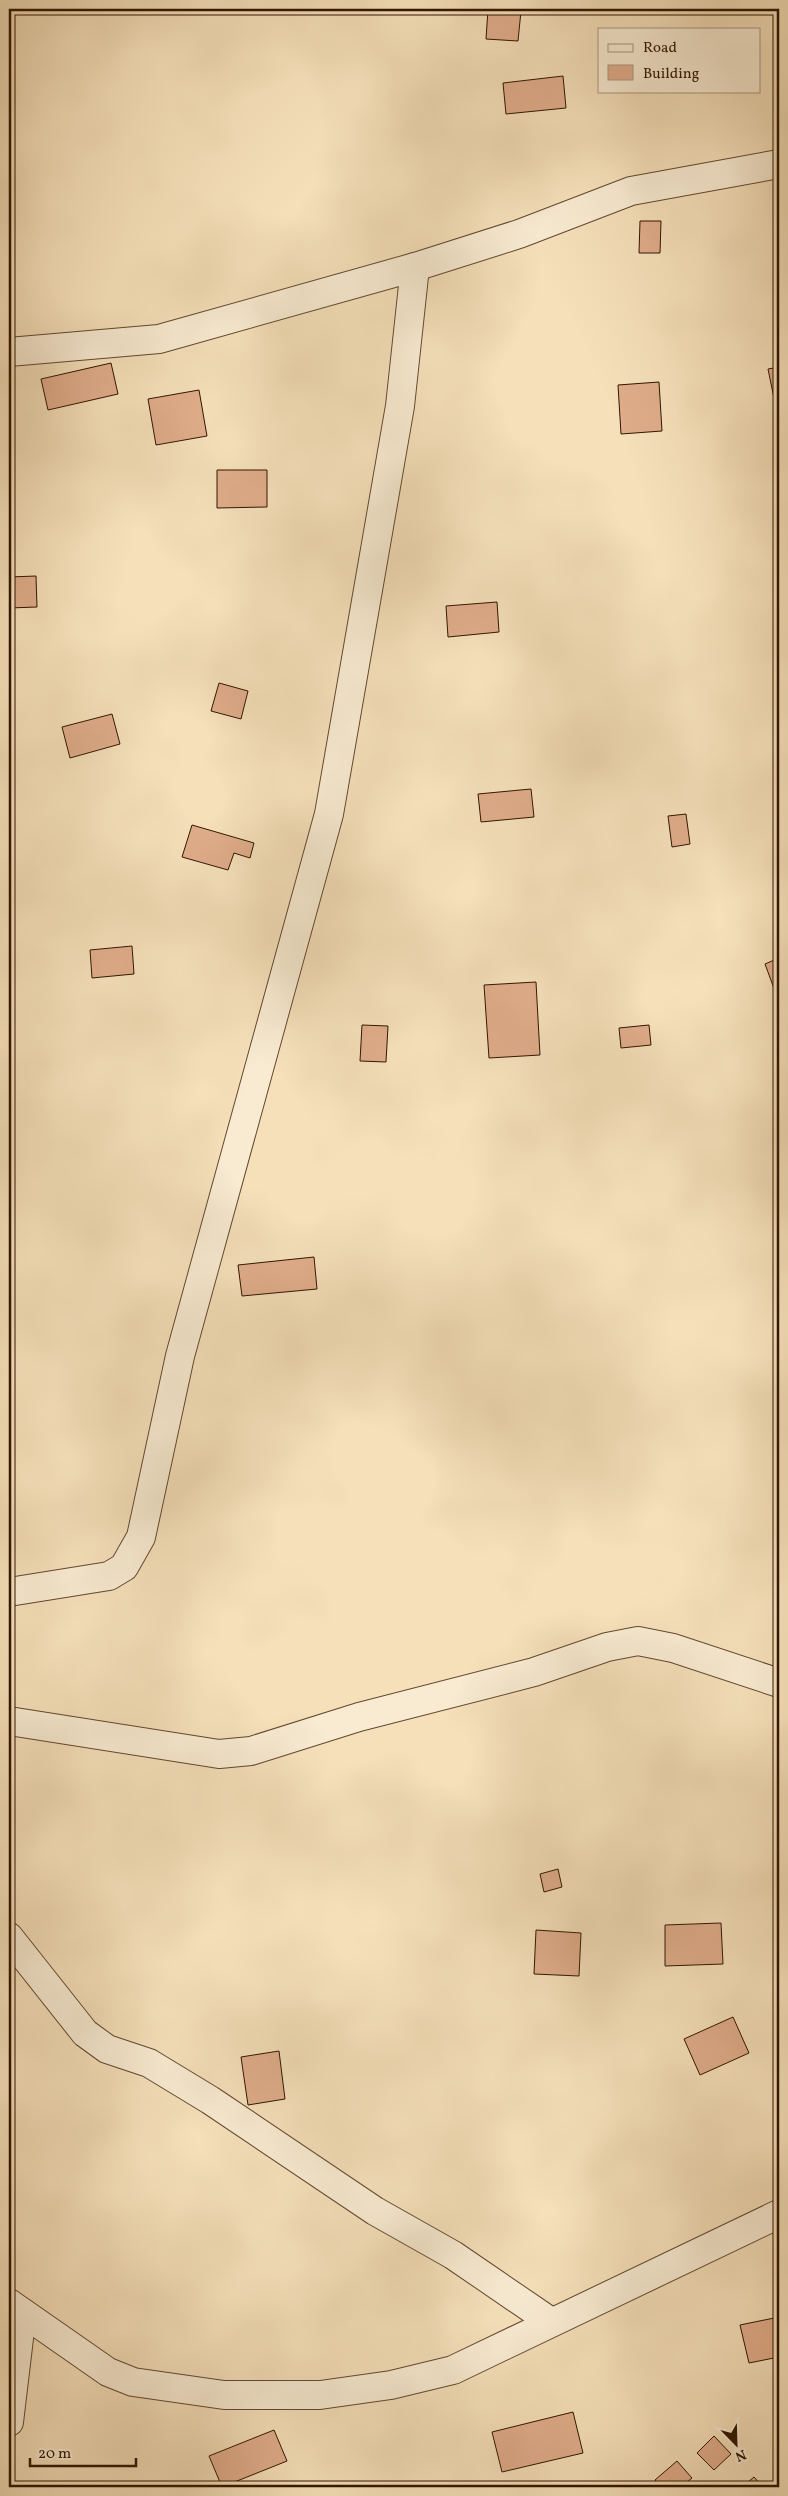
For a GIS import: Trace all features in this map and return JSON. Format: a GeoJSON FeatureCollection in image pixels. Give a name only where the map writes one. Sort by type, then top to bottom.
{"type":"FeatureCollection","features":[{"type":"Feature","properties":{"kind":"street"},"geometry":{"type":"LineString","coordinates":[[9,352],[159,339],[415,268],[519,234],[631,191],[779,164]]}},
{"type":"Feature","properties":{"kind":"street"},"geometry":{"type":"LineString","coordinates":[[9,1592],[109,1576],[124,1567],[141,1538],[180,1356],[329,814],[400,406],[415,268]]}},
{"type":"Feature","properties":{"kind":"street"},"geometry":{"type":"LineString","coordinates":[[9,1722],[219,1754],[251,1751],[326,1727],[534,1672],[607,1648],[638,1641],[673,1648],[779,1683]]}},
{"type":"Feature","properties":{"kind":"street"},"geometry":{"type":"LineString","coordinates":[[9,1938],[85,2033],[107,2049],[150,2063],[210,2100],[375,2211],[453,2255],[552,2322]]}},
{"type":"Feature","properties":{"kind":"street"},"geometry":{"type":"LineString","coordinates":[[16,2308],[108,2372],[133,2382],[224,2395],[320,2395],[391,2385],[453,2370],[779,2214]]}},
{"type":"Feature","properties":{"kind":"street"},"geometry":{"type":"LineString","coordinates":[[9,2422],[16,2308]]}},
{"type":"Feature","properties":{"kind":"building"},"geometry":{"type":"Polygon","coordinates":[[[488,9],[521,11],[518,41],[486,39],[488,9]]]}},
{"type":"Feature","properties":{"kind":"building"},"geometry":{"type":"Polygon","coordinates":[[[563,76],[566,108],[506,114],[503,83],[563,76]]]}},
{"type":"Feature","properties":{"kind":"building"},"geometry":{"type":"Polygon","coordinates":[[[640,221],[661,221],[660,253],[639,253],[640,221]]]}},
{"type":"Feature","properties":{"kind":"building"},"geometry":{"type":"Polygon","coordinates":[[[111,363],[118,394],[48,410],[41,379],[111,363]]]}},
{"type":"Feature","properties":{"kind":"building"},"geometry":{"type":"Polygon","coordinates":[[[779,367],[779,408],[776,408],[768,369],[779,367]]]}},
{"type":"Feature","properties":{"kind":"building"},"geometry":{"type":"Polygon","coordinates":[[[659,382],[662,431],[621,434],[618,385],[659,382]]]}},
{"type":"Feature","properties":{"kind":"building"},"geometry":{"type":"Polygon","coordinates":[[[199,390],[207,436],[156,445],[148,399],[199,390]]]}},
{"type":"Feature","properties":{"kind":"building"},"geometry":{"type":"Polygon","coordinates":[[[217,470],[267,470],[267,507],[217,508],[217,470]]]}},
{"type":"Feature","properties":{"kind":"building"},"geometry":{"type":"Polygon","coordinates":[[[36,576],[37,607],[9,608],[9,577],[36,576]]]}},
{"type":"Feature","properties":{"kind":"building"},"geometry":{"type":"Polygon","coordinates":[[[497,602],[499,632],[448,637],[446,606],[497,602]]]}},
{"type":"Feature","properties":{"kind":"building"},"geometry":{"type":"Polygon","coordinates":[[[219,683],[248,691],[241,719],[211,711],[219,683]]]}},
{"type":"Feature","properties":{"kind":"building"},"geometry":{"type":"Polygon","coordinates":[[[112,714],[120,744],[70,758],[62,727],[112,714]]]}},
{"type":"Feature","properties":{"kind":"building"},"geometry":{"type":"Polygon","coordinates":[[[531,789],[534,817],[481,822],[478,794],[531,789]]]}},
{"type":"Feature","properties":{"kind":"building"},"geometry":{"type":"Polygon","coordinates":[[[686,814],[690,844],[672,847],[668,816],[686,814]]]}},
{"type":"Feature","properties":{"kind":"building"},"geometry":{"type":"Polygon","coordinates":[[[192,825],[254,843],[250,858],[234,853],[228,870],[182,857],[192,825]]]}},
{"type":"Feature","properties":{"kind":"building"},"geometry":{"type":"Polygon","coordinates":[[[132,946],[134,974],[92,978],[90,950],[132,946]]]}},
{"type":"Feature","properties":{"kind":"building"},"geometry":{"type":"Polygon","coordinates":[[[779,958],[779,1002],[765,964],[779,958]]]}},
{"type":"Feature","properties":{"kind":"building"},"geometry":{"type":"Polygon","coordinates":[[[536,982],[540,1055],[489,1058],[484,985],[536,982]]]}},
{"type":"Feature","properties":{"kind":"building"},"geometry":{"type":"Polygon","coordinates":[[[362,1025],[388,1026],[386,1062],[360,1061],[362,1025]]]}},
{"type":"Feature","properties":{"kind":"building"},"geometry":{"type":"Polygon","coordinates":[[[649,1025],[651,1045],[621,1048],[619,1028],[649,1025]]]}},
{"type":"Feature","properties":{"kind":"building"},"geometry":{"type":"Polygon","coordinates":[[[314,1257],[317,1289],[242,1296],[238,1265],[314,1257]]]}},
{"type":"Feature","properties":{"kind":"building"},"geometry":{"type":"Polygon","coordinates":[[[558,1869],[562,1887],[544,1892],[540,1874],[558,1869]]]}},
{"type":"Feature","properties":{"kind":"building"},"geometry":{"type":"Polygon","coordinates":[[[721,1923],[723,1964],[665,1966],[665,1925],[721,1923]]]}},
{"type":"Feature","properties":{"kind":"building"},"geometry":{"type":"Polygon","coordinates":[[[536,1930],[581,1933],[579,1976],[534,1974],[536,1930]]]}},
{"type":"Feature","properties":{"kind":"building"},"geometry":{"type":"Polygon","coordinates":[[[733,2017],[749,2053],[700,2075],[684,2039],[733,2017]]]}},
{"type":"Feature","properties":{"kind":"building"},"geometry":{"type":"Polygon","coordinates":[[[279,2051],[285,2099],[248,2105],[241,2057],[279,2051]]]}},
{"type":"Feature","properties":{"kind":"building"},"geometry":{"type":"Polygon","coordinates":[[[779,2317],[779,2357],[749,2363],[740,2325],[779,2317]]]}},
{"type":"Feature","properties":{"kind":"building"},"geometry":{"type":"Polygon","coordinates":[[[573,2412],[583,2453],[502,2472],[492,2432],[573,2412]]]}},
{"type":"Feature","properties":{"kind":"building"},"geometry":{"type":"Polygon","coordinates":[[[274,2430],[287,2461],[222,2487],[209,2456],[274,2430]]]}},
{"type":"Feature","properties":{"kind":"building"},"geometry":{"type":"Polygon","coordinates":[[[714,2436],[731,2454],[714,2470],[697,2453],[714,2436]]]}},
{"type":"Feature","properties":{"kind":"building"},"geometry":{"type":"Polygon","coordinates":[[[677,2461],[692,2478],[681,2487],[662,2487],[655,2480],[677,2461]]]}},
{"type":"Feature","properties":{"kind":"building"},"geometry":{"type":"Polygon","coordinates":[[[754,2477],[763,2487],[742,2487],[754,2477]]]}}]}
